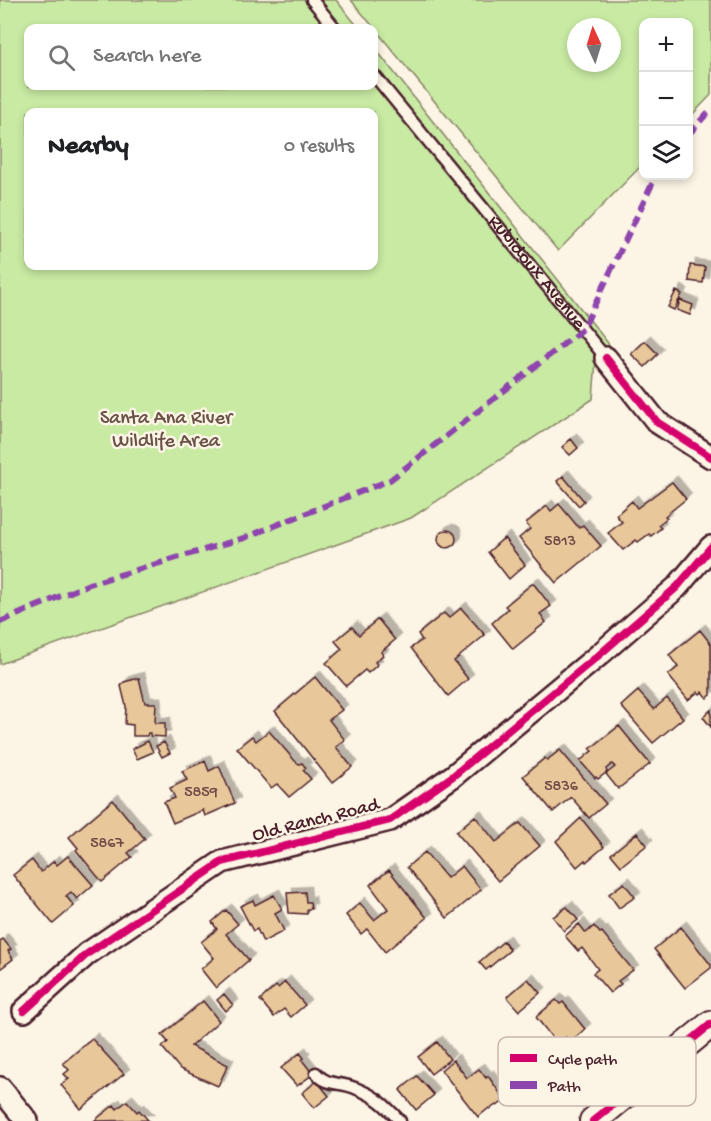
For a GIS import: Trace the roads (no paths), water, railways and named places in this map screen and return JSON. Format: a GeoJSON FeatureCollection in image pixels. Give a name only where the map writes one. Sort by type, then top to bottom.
{"type":"FeatureCollection","features":[{"type":"Feature","properties":{"kind":"street","name":"Rubidoux Avenue"},"geometry":{"type":"LineString","coordinates":[[606,358],[657,422],[711,457]]}},
{"type":"Feature","properties":{"kind":"street","name":"Old Ranch Road"},"geometry":{"type":"LineString","coordinates":[[24,1011],[87,954],[222,862],[390,820],[453,776],[599,655],[677,587],[711,547]]}},
{"type":"Feature","properties":{"kind":"street"},"geometry":{"type":"LineString","coordinates":[[695,1037],[711,1024]]}},
{"type":"Feature","properties":{"kind":"street"},"geometry":{"type":"LineString","coordinates":[[0,1088],[27,1121]]}},
{"type":"Feature","properties":{"kind":"street"},"geometry":{"type":"LineString","coordinates":[[593,1121],[611,1106]]}},
{"type":"Feature","properties":{"kind":"lane"},"geometry":{"type":"LineString","coordinates":[[312,0],[332,24]]}},
{"type":"Feature","properties":{"kind":"lane","name":"Rubidoux Avenue"},"geometry":{"type":"LineString","coordinates":[[378,80],[606,358]]}},
{"type":"Feature","properties":{"kind":"lane"},"geometry":{"type":"LineString","coordinates":[[316,1073],[323,1082],[352,1086],[382,1101],[400,1121]]}},
{"type":"Feature","properties":{"kind":"park label","name":"Santa Ana River Wildlife Area"},"geometry":{"type":"Point","coordinates":[166,430]}}]}
